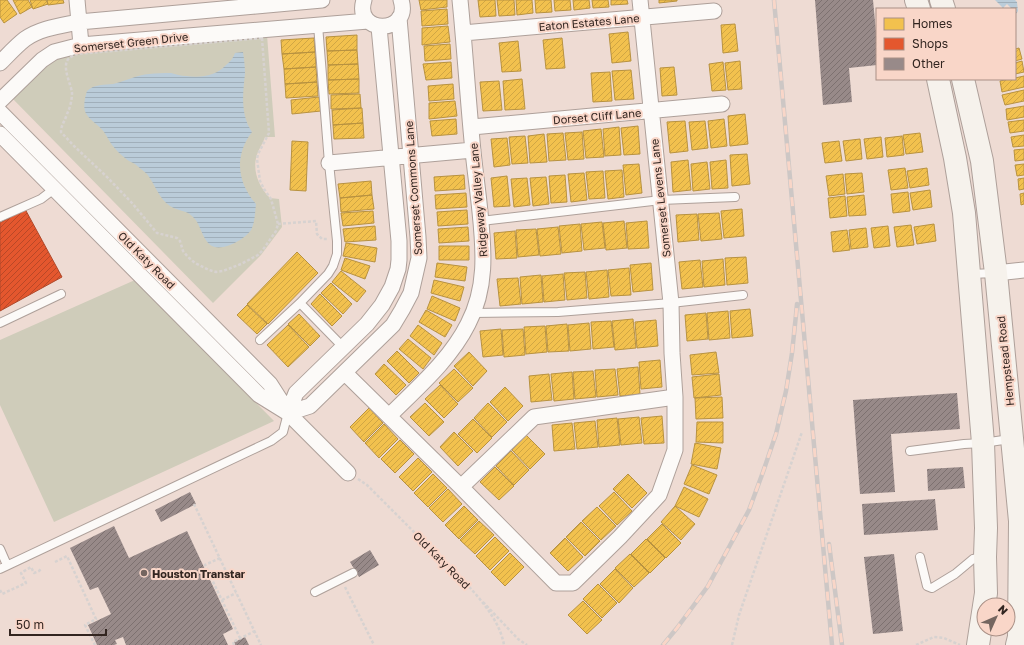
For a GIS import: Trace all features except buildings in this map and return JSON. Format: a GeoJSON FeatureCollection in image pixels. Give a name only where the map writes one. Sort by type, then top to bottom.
{"type":"FeatureCollection","features":[{"type":"Feature","properties":{"kind":"main road"},"geometry":{"type":"LineString","coordinates":[[938,80],[955,158],[964,213],[984,442],[986,593],[978,645]]}},
{"type":"Feature","properties":{"kind":"main road","name":"Hempstead Road"},"geometry":{"type":"LineString","coordinates":[[963,80],[982,161],[996,273],[1013,439],[1020,521],[1019,637],[1017,645]]}},
{"type":"Feature","properties":{"kind":"street"},"geometry":{"type":"LineString","coordinates":[[76,0],[80,45]]}},
{"type":"Feature","properties":{"kind":"street"},"geometry":{"type":"LineString","coordinates":[[0,63],[18,45],[32,36],[49,28],[79,22],[322,0]]}},
{"type":"Feature","properties":{"kind":"street","name":"Somerset Commons Lane"},"geometry":{"type":"LineString","coordinates":[[288,413],[296,393],[343,348],[382,305],[392,287],[398,269],[399,240],[390,157],[373,24],[364,15],[364,0]]}},
{"type":"Feature","properties":{"kind":"street","name":"Somerset Commons Lane"},"geometry":{"type":"LineString","coordinates":[[288,413],[310,406],[345,373],[393,325],[411,293],[419,258],[399,18],[402,8],[401,0]]}},
{"type":"Feature","properties":{"kind":"street","name":"Ridgeway Valley Lane"},"geometry":{"type":"LineString","coordinates":[[389,416],[444,359],[458,342],[473,313],[481,287],[483,240],[473,150],[460,0]]}},
{"type":"Feature","properties":{"kind":"street","name":"Somerset Levens Lane"},"geometry":{"type":"LineString","coordinates":[[345,373],[556,583],[573,583],[620,537],[659,495],[675,450],[671,303],[640,0]]}},
{"type":"Feature","properties":{"kind":"street"},"geometry":{"type":"LineString","coordinates":[[232,8],[234,32]]}},
{"type":"Feature","properties":{"kind":"street","name":"Eaton Estates Lane"},"geometry":{"type":"LineString","coordinates":[[463,33],[714,12]]}},
{"type":"Feature","properties":{"kind":"street","name":"Somerset Green Drive"},"geometry":{"type":"LineString","coordinates":[[0,101],[42,60],[54,52],[80,45],[318,25],[373,24],[385,27],[390,26],[399,18]]}},
{"type":"Feature","properties":{"kind":"street","name":"Dorset Cliff Lane"},"geometry":{"type":"LineString","coordinates":[[472,127],[722,104]]}},
{"type":"Feature","properties":{"kind":"street","name":"Old Katy Road"},"geometry":{"type":"LineString","coordinates":[[0,112],[270,384],[288,413]]}},
{"type":"Feature","properties":{"kind":"street","name":"Old Katy Road"},"geometry":{"type":"LineString","coordinates":[[0,134],[259,394],[288,413],[348,473]]}},
{"type":"Feature","properties":{"kind":"street"},"geometry":{"type":"LineString","coordinates":[[329,163],[473,150]]}},
{"type":"Feature","properties":{"kind":"street"},"geometry":{"type":"LineString","coordinates":[[132,266],[142,255]]}},
{"type":"Feature","properties":{"kind":"street"},"geometry":{"type":"LineString","coordinates":[[996,273],[1024,270]]}},
{"type":"Feature","properties":{"kind":"street"},"geometry":{"type":"LineString","coordinates":[[343,348],[356,362]]}},
{"type":"Feature","properties":{"kind":"street"},"geometry":{"type":"LineString","coordinates":[[461,487],[534,416],[674,397]]}},
{"type":"Feature","properties":{"kind":"lane"},"geometry":{"type":"LineString","coordinates":[[260,340],[300,303],[328,274],[333,266],[337,254],[318,25]]}},
{"type":"Feature","properties":{"kind":"lane"},"geometry":{"type":"LineString","coordinates":[[0,216],[41,199],[54,188]]}},
{"type":"Feature","properties":{"kind":"lane"},"geometry":{"type":"LineString","coordinates":[[481,221],[661,200],[735,197]]}},
{"type":"Feature","properties":{"kind":"lane"},"geometry":{"type":"LineString","coordinates":[[970,274],[996,273]]}},
{"type":"Feature","properties":{"kind":"lane"},"geometry":{"type":"LineString","coordinates":[[0,323],[61,294]]}},
{"type":"Feature","properties":{"kind":"lane"},"geometry":{"type":"LineString","coordinates":[[473,313],[558,312],[671,303],[743,295]]}},
{"type":"Feature","properties":{"kind":"lane"},"geometry":{"type":"LineString","coordinates":[[300,303],[343,348]]}},
{"type":"Feature","properties":{"kind":"lane"},"geometry":{"type":"LineString","coordinates":[[0,549],[4,567],[271,441],[283,432],[288,413]]}},
{"type":"Feature","properties":{"kind":"lane"},"geometry":{"type":"LineString","coordinates":[[910,451],[1013,439]]}},
{"type":"Feature","properties":{"kind":"lane"},"geometry":{"type":"LineString","coordinates":[[920,557],[927,586],[932,588],[955,574],[973,559],[985,557]]}},
{"type":"Feature","properties":{"kind":"lane"},"geometry":{"type":"LineString","coordinates":[[314,592],[353,573]]}},
{"type":"Feature","properties":{"kind":"path"},"geometry":{"type":"LineString","coordinates":[[262,38],[269,133],[257,159],[260,181],[271,198],[278,224],[276,231],[262,251],[258,255],[241,264],[216,272],[195,263],[183,251],[180,241],[177,238],[157,233],[107,177],[61,132],[61,127],[70,107],[72,92],[67,73],[67,60],[77,54],[262,38]]}},
{"type":"Feature","properties":{"kind":"path"},"geometry":{"type":"LineString","coordinates":[[278,224],[316,221],[317,234],[322,239],[337,241]]}},
{"type":"Feature","properties":{"kind":"path"},"geometry":{"type":"LineString","coordinates":[[732,645],[739,615],[802,432]]}},
{"type":"Feature","properties":{"kind":"path","name":"Old Katy Road"},"geometry":{"type":"LineString","coordinates":[[367,485],[475,593],[495,620],[504,645]]}},
{"type":"Feature","properties":{"kind":"path"},"geometry":{"type":"LineString","coordinates":[[194,504],[261,645]]}},
{"type":"Feature","properties":{"kind":"path"},"geometry":{"type":"LineString","coordinates":[[55,562],[67,556],[96,619],[85,625],[95,645]]}},
{"type":"Feature","properties":{"kind":"path"},"geometry":{"type":"LineString","coordinates":[[220,558],[205,565],[240,638]]}},
{"type":"Feature","properties":{"kind":"path"},"geometry":{"type":"LineString","coordinates":[[0,590],[2,594],[26,583],[21,572],[31,567],[34,573],[41,569]]}},
{"type":"Feature","properties":{"kind":"path"},"geometry":{"type":"LineString","coordinates":[[343,583],[374,645]]}},
{"type":"Feature","properties":{"kind":"path"},"geometry":{"type":"LineString","coordinates":[[222,600],[236,593]]}},
{"type":"Feature","properties":{"kind":"path"},"geometry":{"type":"LineString","coordinates":[[475,593],[518,639],[526,645]]}},
{"type":"Feature","properties":{"kind":"path"},"geometry":{"type":"LineString","coordinates":[[234,645],[233,642],[254,631]]}},
{"type":"Feature","properties":{"kind":"path"},"geometry":{"type":"LineString","coordinates":[[916,645],[934,637],[944,638],[960,645]]}},
{"type":"Feature","properties":{"kind":"shaded area"},"geometry":{"type":"Polygon","coordinates":[[[267,35],[275,137],[265,137],[258,152],[255,164],[257,176],[262,188],[270,198],[279,199],[282,227],[261,255],[213,303],[11,97],[55,58],[70,53],[267,35]]]}},
{"type":"Feature","properties":{"kind":"shaded area"},"geometry":{"type":"Polygon","coordinates":[[[135,280],[274,421],[54,522],[0,405],[0,340],[135,280]]]}},
{"type":"Feature","properties":{"kind":"water"},"geometry":{"type":"Polygon","coordinates":[[[995,0],[1015,0],[1017,2],[1018,11],[1016,14],[1016,8],[1011,8],[1007,4],[1003,8],[995,0]]]}},
{"type":"Feature","properties":{"kind":"water"},"geometry":{"type":"Polygon","coordinates":[[[243,52],[245,71],[243,103],[248,125],[252,132],[242,150],[240,169],[245,187],[256,204],[254,219],[252,228],[246,236],[230,245],[215,247],[207,242],[192,216],[173,208],[166,203],[147,174],[115,149],[102,130],[87,115],[84,106],[87,91],[93,87],[113,84],[136,77],[157,73],[171,73],[192,77],[213,74],[218,72],[231,61],[235,53],[243,52]]]}},
{"type":"Feature","properties":{"kind":"railway"},"geometry":{"type":"LineString","coordinates":[[774,0],[832,645]]}},
{"type":"Feature","properties":{"kind":"railway"},"geometry":{"type":"LineString","coordinates":[[663,645],[708,586],[749,510],[776,434],[786,391],[797,304]]}},
{"type":"Feature","properties":{"kind":"railway"},"geometry":{"type":"LineString","coordinates":[[829,544],[842,645]]}},
{"type":"Feature","properties":{"kind":"place","name":"Houston Transtar"},"geometry":{"type":"Point","coordinates":[144,573]}}]}
